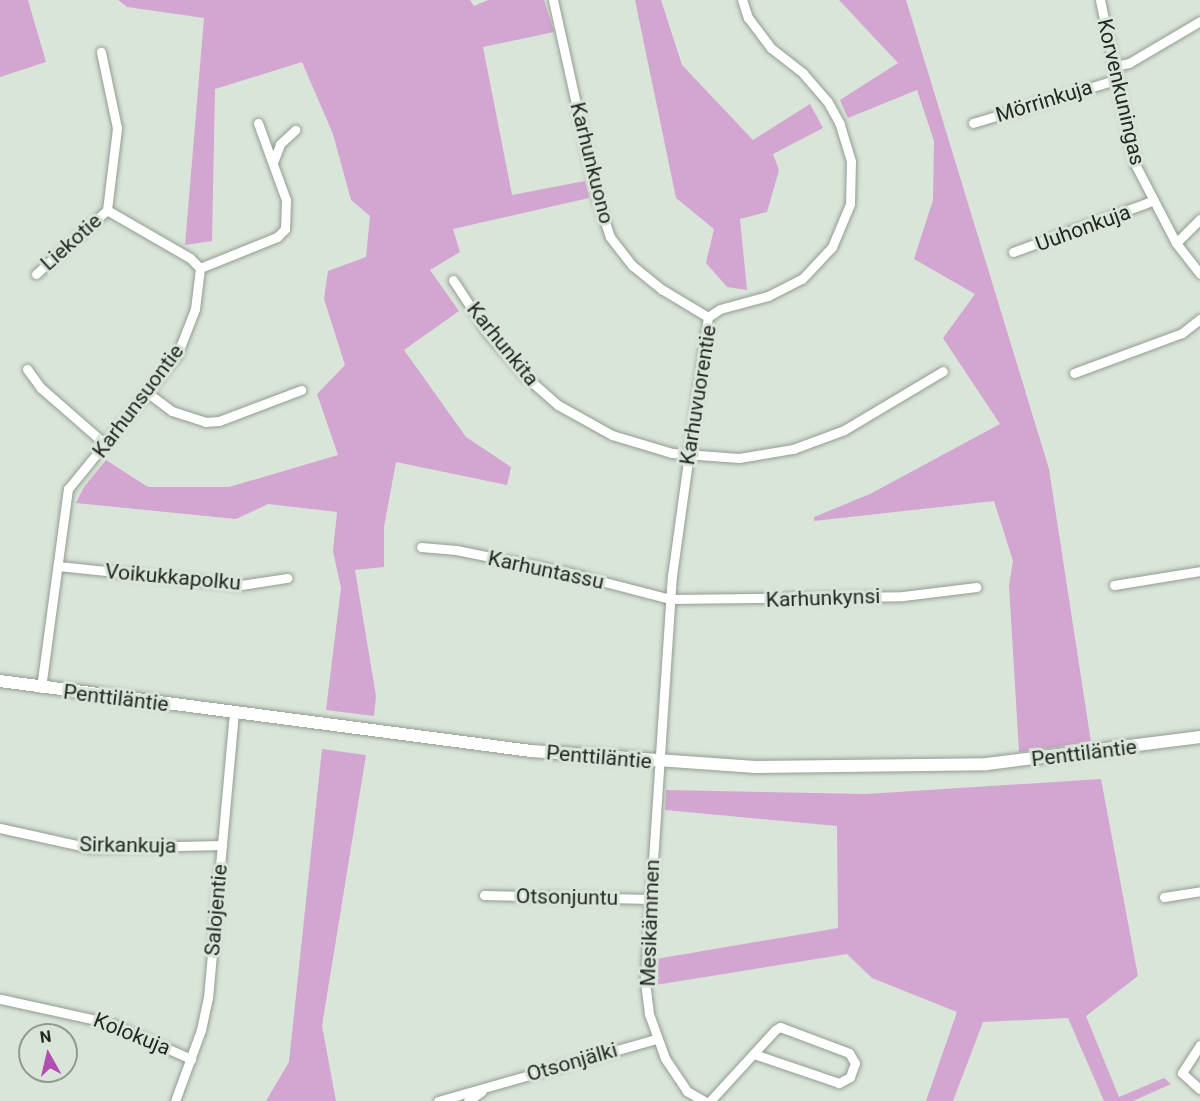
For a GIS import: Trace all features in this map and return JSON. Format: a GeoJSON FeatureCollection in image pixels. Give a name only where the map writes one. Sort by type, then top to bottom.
{"type":"FeatureCollection","features":[{"type":"Feature","properties":{"kind":"street","name":"Karhunkuono"},"geometry":{"type":"LineString","coordinates":[[553,0],[597,198],[610,237],[633,266],[655,284],[708,317]]}},
{"type":"Feature","properties":{"kind":"street","name":"Karhuvuorentie"},"geometry":{"type":"LineString","coordinates":[[658,762],[670,599],[708,317],[720,309],[768,296],[802,279],[832,247],[850,204],[851,161],[840,124],[828,101],[803,74],[771,48],[748,18],[742,0]]}},
{"type":"Feature","properties":{"kind":"street","name":"Korvenkuningas"},"geometry":{"type":"LineString","coordinates":[[1100,0],[1115,81],[1135,164],[1152,201],[1176,243],[1200,274]]}},
{"type":"Feature","properties":{"kind":"street"},"geometry":{"type":"LineString","coordinates":[[1114,66],[1129,63],[1200,21]]}},
{"type":"Feature","properties":{"kind":"street"},"geometry":{"type":"LineString","coordinates":[[101,52],[117,128],[107,210],[190,258],[200,268],[277,237],[285,229],[286,200],[274,160],[258,123]]}},
{"type":"Feature","properties":{"kind":"street","name":"Mörrinkuja"},"geometry":{"type":"LineString","coordinates":[[973,123],[1115,81]]}},
{"type":"Feature","properties":{"kind":"street"},"geometry":{"type":"LineString","coordinates":[[274,160],[280,144],[295,130]]}},
{"type":"Feature","properties":{"kind":"street","name":"Uuhonkuja"},"geometry":{"type":"LineString","coordinates":[[1013,252],[1152,201]]}},
{"type":"Feature","properties":{"kind":"street","name":"Liekotie"},"geometry":{"type":"LineString","coordinates":[[36,274],[107,210]]}},
{"type":"Feature","properties":{"kind":"street"},"geometry":{"type":"LineString","coordinates":[[1176,243],[1200,219]]}},
{"type":"Feature","properties":{"kind":"street","name":"Karhunsuontie"},"geometry":{"type":"LineString","coordinates":[[41,688],[68,489],[148,393],[187,336],[200,268]]}},
{"type":"Feature","properties":{"kind":"street","name":"Karhunkita"},"geometry":{"type":"LineString","coordinates":[[453,280],[488,332],[525,376],[558,405],[612,435],[689,455],[739,458],[793,449],[844,430],[943,371]]}},
{"type":"Feature","properties":{"kind":"street"},"geometry":{"type":"LineString","coordinates":[[1074,373],[1182,333],[1200,319]]}},
{"type":"Feature","properties":{"kind":"street"},"geometry":{"type":"LineString","coordinates":[[27,369],[41,388],[106,445]]}},
{"type":"Feature","properties":{"kind":"street"},"geometry":{"type":"LineString","coordinates":[[148,393],[172,411],[205,422],[219,421],[302,390]]}},
{"type":"Feature","properties":{"kind":"street","name":"Karhuntassu"},"geometry":{"type":"LineString","coordinates":[[421,547],[456,550],[560,571],[670,599]]}},
{"type":"Feature","properties":{"kind":"street","name":"Voikukkapolku"},"geometry":{"type":"LineString","coordinates":[[58,566],[241,585],[287,578]]}},
{"type":"Feature","properties":{"kind":"street"},"geometry":{"type":"LineString","coordinates":[[1114,585],[1200,571]]}},
{"type":"Feature","properties":{"kind":"street","name":"Karhunkynsi"},"geometry":{"type":"LineString","coordinates":[[670,599],[903,596],[976,587]]}},
{"type":"Feature","properties":{"kind":"street","name":"Penttiläntie"},"geometry":{"type":"LineString","coordinates":[[0,681],[531,751],[658,762],[856,768],[987,764],[1200,737]]}},
{"type":"Feature","properties":{"kind":"street","name":"Salojentie"},"geometry":{"type":"LineString","coordinates":[[175,1101],[191,1059],[208,998],[234,713]]}},
{"type":"Feature","properties":{"kind":"street","name":"Mesikämmen"},"geometry":{"type":"LineString","coordinates":[[658,762],[645,981],[656,1039],[687,1090],[704,1101]]}},
{"type":"Feature","properties":{"kind":"street","name":"Sirkankuja"},"geometry":{"type":"LineString","coordinates":[[0,828],[90,848],[222,845]]}},
{"type":"Feature","properties":{"kind":"street"},"geometry":{"type":"LineString","coordinates":[[1164,897],[1200,891]]}},
{"type":"Feature","properties":{"kind":"street","name":"Otsonjuntu"},"geometry":{"type":"LineString","coordinates":[[484,895],[650,899]]}},
{"type":"Feature","properties":{"kind":"street","name":"Kolokuja"},"geometry":{"type":"LineString","coordinates":[[1,999],[110,1023],[191,1059]]}},
{"type":"Feature","properties":{"kind":"street"},"geometry":{"type":"LineString","coordinates":[[710,1101],[775,1030],[786,1027],[849,1053],[855,1063],[850,1077],[839,1083],[754,1054]]}},
{"type":"Feature","properties":{"kind":"street","name":"Otsonjälki"},"geometry":{"type":"LineString","coordinates":[[438,1101],[656,1039]]}},
{"type":"Feature","properties":{"kind":"street"},"geometry":{"type":"LineString","coordinates":[[1200,1045],[1182,1073],[1200,1089]]}},
{"type":"Feature","properties":{"kind":"street","name":"Otsonjälki"},"geometry":{"type":"LineString","coordinates":[[468,1101],[489,1086]]}},
{"type":"Feature","properties":{"kind":"shaded area"},"geometry":{"type":"Polygon","coordinates":[[[0,0],[28,0],[46,62],[0,77],[0,0]]]}},
{"type":"Feature","properties":{"kind":"shaded area"},"geometry":{"type":"Polygon","coordinates":[[[118,0],[470,0],[474,6],[488,0],[544,0],[554,32],[483,47],[512,195],[585,181],[589,198],[453,229],[460,252],[430,270],[459,311],[404,350],[466,437],[511,467],[507,485],[396,462],[384,527],[384,567],[355,570],[376,696],[374,716],[326,710],[341,588],[333,551],[337,512],[268,504],[236,519],[76,503],[84,487],[106,460],[148,487],[229,487],[338,455],[317,394],[345,365],[324,299],[328,271],[366,257],[370,216],[351,200],[333,134],[302,62],[215,89],[212,241],[185,245],[204,18],[127,7],[118,0]]]}},
{"type":"Feature","properties":{"kind":"shaded area"},"geometry":{"type":"Polygon","coordinates":[[[635,0],[661,0],[682,65],[753,140],[810,104],[823,128],[773,154],[779,170],[767,212],[740,219],[747,290],[727,287],[706,263],[714,229],[676,198],[635,0]]]}},
{"type":"Feature","properties":{"kind":"shaded area"},"geometry":{"type":"Polygon","coordinates":[[[839,0],[906,0],[1049,469],[1091,742],[1019,752],[1009,585],[1013,561],[994,501],[814,521],[814,517],[870,494],[1000,424],[943,338],[975,294],[914,259],[933,200],[934,141],[917,90],[848,118],[840,100],[898,63],[839,0]]]}},
{"type":"Feature","properties":{"kind":"shaded area"},"geometry":{"type":"Polygon","coordinates":[[[322,749],[366,755],[322,1026],[336,1101],[266,1101],[289,1062],[322,749]]]}},
{"type":"Feature","properties":{"kind":"shaded area"},"geometry":{"type":"Polygon","coordinates":[[[1101,779],[1138,976],[1086,1016],[1119,1097],[1164,1078],[1171,1084],[1133,1101],[1104,1101],[1068,1018],[983,1022],[953,1101],[926,1101],[957,1012],[872,978],[847,954],[655,985],[656,959],[838,928],[837,826],[665,810],[666,790],[866,794],[1101,779]]]}}]}
